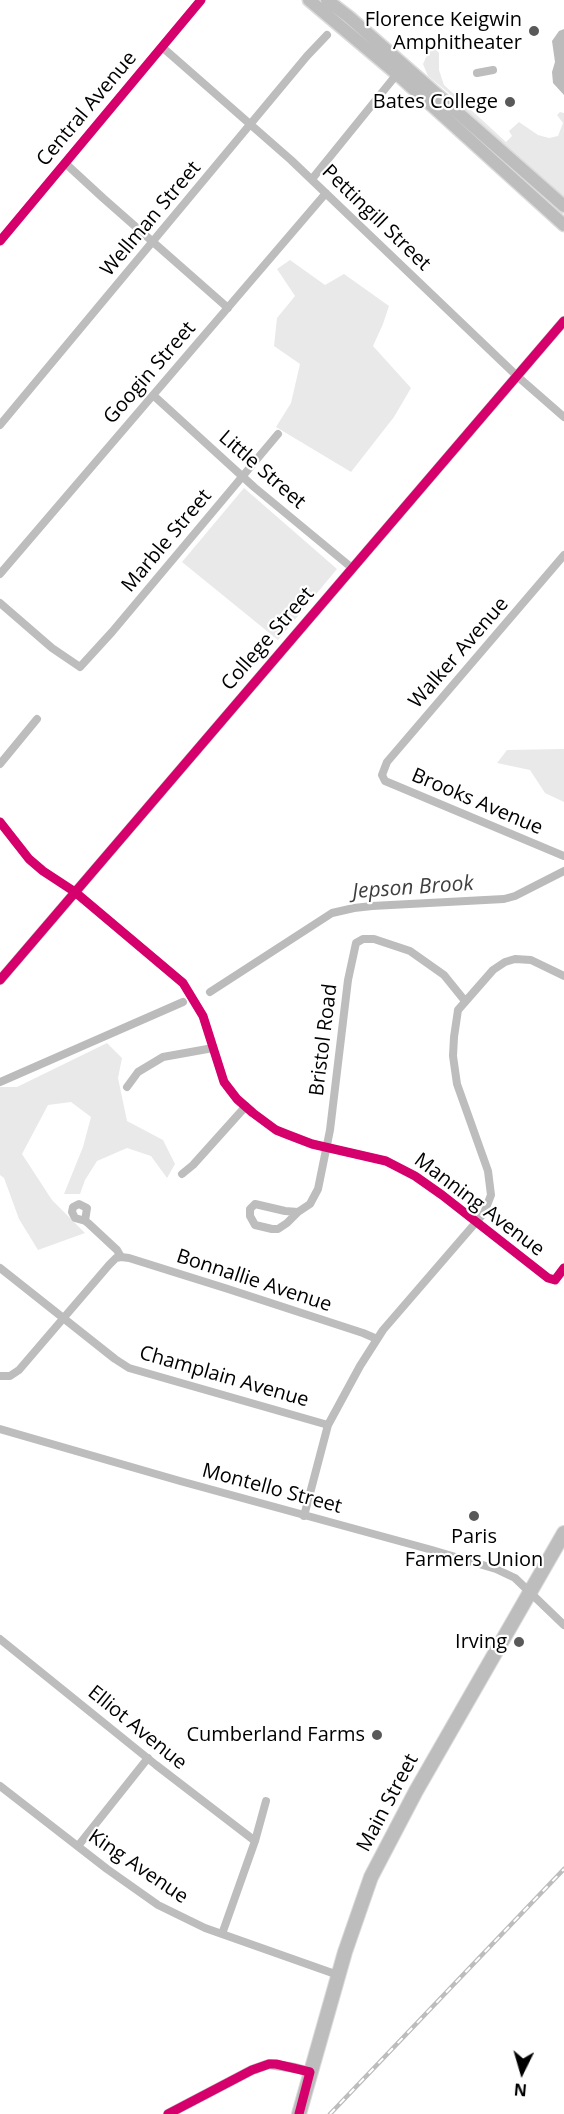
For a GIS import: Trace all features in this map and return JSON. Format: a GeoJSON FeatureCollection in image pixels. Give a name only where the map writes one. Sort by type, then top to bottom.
{"type":"FeatureCollection","features":[{"type":"Feature","properties":{"kind":"highway","name":"Main Street"},"geometry":{"type":"LineString","coordinates":[[299,2114],[356,1916],[379,1861],[416,1791],[564,1533]]}},
{"type":"Feature","properties":{"kind":"main road"},"geometry":{"type":"LineString","coordinates":[[309,0],[397,74],[564,225]]}},
{"type":"Feature","properties":{"kind":"main road"},"geometry":{"type":"LineString","coordinates":[[327,0],[564,206]]}},
{"type":"Feature","properties":{"kind":"street","name":"Central Avenue"},"geometry":{"type":"LineString","coordinates":[[0,241],[201,0]]}},
{"type":"Feature","properties":{"kind":"street","name":"Wellman Street"},"geometry":{"type":"LineString","coordinates":[[0,425],[327,34]]}},
{"type":"Feature","properties":{"kind":"street","name":"Pettingill Street"},"geometry":{"type":"LineString","coordinates":[[162,47],[312,179],[517,376],[564,417]]}},
{"type":"Feature","properties":{"kind":"street"},"geometry":{"type":"LineString","coordinates":[[477,73],[493,70]]}},
{"type":"Feature","properties":{"kind":"street"},"geometry":{"type":"LineString","coordinates":[[312,179],[397,74]]}},
{"type":"Feature","properties":{"kind":"street"},"geometry":{"type":"LineString","coordinates":[[65,163],[228,308]]}},
{"type":"Feature","properties":{"kind":"street","name":"Googin Street"},"geometry":{"type":"LineString","coordinates":[[0,574],[326,193]]}},
{"type":"Feature","properties":{"kind":"street","name":"College Street"},"geometry":{"type":"LineString","coordinates":[[0,980],[564,321]]}},
{"type":"Feature","properties":{"kind":"street","name":"Little Street"},"geometry":{"type":"LineString","coordinates":[[153,395],[243,477],[352,568]]}},
{"type":"Feature","properties":{"kind":"street","name":"Marble Street"},"geometry":{"type":"LineString","coordinates":[[0,603],[52,648],[80,666],[100,646],[278,434]]}},
{"type":"Feature","properties":{"kind":"street","name":"Walker Avenue"},"geometry":{"type":"LineString","coordinates":[[382,774],[387,762],[564,555]]}},
{"type":"Feature","properties":{"kind":"street"},"geometry":{"type":"LineString","coordinates":[[0,764],[37,719]]}},
{"type":"Feature","properties":{"kind":"street","name":"Brooks Avenue"},"geometry":{"type":"LineString","coordinates":[[382,774],[385,781],[564,856]]}},
{"type":"Feature","properties":{"kind":"street","name":"Manning Avenue"},"geometry":{"type":"LineString","coordinates":[[0,822],[29,859],[75,892],[183,983],[203,1016],[224,1082],[246,1107],[276,1130],[327,1147],[361,1153],[393,1164],[415,1176],[535,1269],[553,1280],[564,1268]]}},
{"type":"Feature","properties":{"kind":"street","name":"Bristol Road"},"geometry":{"type":"LineString","coordinates":[[298,1212],[255,1204],[250,1209],[250,1216],[255,1225],[278,1229],[310,1204],[316,1194],[327,1147],[354,947],[360,940],[374,939],[410,951],[444,975],[465,1001]]}},
{"type":"Feature","properties":{"kind":"street"},"geometry":{"type":"LineString","coordinates":[[304,1516],[328,1425],[377,1339],[487,1207],[491,1189],[488,1171],[461,1099],[454,1070],[454,1037],[458,1010],[496,967],[515,959],[536,961],[564,976]]}},
{"type":"Feature","properties":{"kind":"street"},"geometry":{"type":"LineString","coordinates":[[127,1087],[138,1072],[163,1057],[213,1048]]}},
{"type":"Feature","properties":{"kind":"street"},"geometry":{"type":"LineString","coordinates":[[182,1174],[246,1107]]}},
{"type":"Feature","properties":{"kind":"street"},"geometry":{"type":"LineString","coordinates":[[0,1376],[10,1376],[19,1370],[109,1265],[116,1258],[121,1257],[117,1250],[86,1221],[86,1206],[76,1204],[72,1212],[73,1216],[82,1220]]}},
{"type":"Feature","properties":{"kind":"street","name":"Bonnallie Avenue"},"geometry":{"type":"LineString","coordinates":[[121,1257],[228,1289],[377,1339]]}},
{"type":"Feature","properties":{"kind":"street","name":"Champlain Avenue"},"geometry":{"type":"LineString","coordinates":[[0,1268],[129,1368],[328,1425]]}},
{"type":"Feature","properties":{"kind":"street","name":"Montello Street"},"geometry":{"type":"LineString","coordinates":[[0,1429],[496,1569],[515,1578],[564,1625]]}},
{"type":"Feature","properties":{"kind":"street","name":"Elliot Avenue"},"geometry":{"type":"LineString","coordinates":[[0,1639],[255,1841]]}},
{"type":"Feature","properties":{"kind":"street"},"geometry":{"type":"LineString","coordinates":[[78,1846],[148,1758]]}},
{"type":"Feature","properties":{"kind":"street","name":"King Avenue"},"geometry":{"type":"LineString","coordinates":[[0,1786],[158,1905],[205,1928],[338,1975]]}},
{"type":"Feature","properties":{"kind":"street"},"geometry":{"type":"LineString","coordinates":[[222,1934],[255,1841],[266,1801]]}},
{"type":"Feature","properties":{"kind":"street"},"geometry":{"type":"LineString","coordinates":[[168,2114],[252,2070],[269,2064],[296,2067],[310,2072]]}},
{"type":"Feature","properties":{"kind":"shaded area"},"geometry":{"type":"Polygon","coordinates":[[[564,29],[564,95],[553,83],[552,72],[555,62],[552,41],[559,31],[564,29]]]}},
{"type":"Feature","properties":{"kind":"shaded area"},"geometry":{"type":"Polygon","coordinates":[[[434,48],[439,53],[439,70],[444,85],[506,142],[512,136],[509,131],[519,122],[538,135],[549,138],[558,136],[563,123],[557,115],[560,112],[564,113],[564,197],[497,141],[451,95],[428,76],[423,64],[428,53],[434,48]]]}},
{"type":"Feature","properties":{"kind":"shaded area"},"geometry":{"type":"Polygon","coordinates":[[[290,260],[325,285],[344,274],[389,306],[373,346],[411,388],[394,417],[351,472],[276,427],[291,403],[300,364],[274,346],[277,318],[295,296],[277,269],[290,260]]]}},
{"type":"Feature","properties":{"kind":"shaded area"},"geometry":{"type":"Polygon","coordinates":[[[244,488],[337,569],[278,640],[182,562],[244,488]]]}},
{"type":"Feature","properties":{"kind":"shaded area"},"geometry":{"type":"Polygon","coordinates":[[[564,749],[564,802],[545,793],[530,770],[497,763],[507,750],[564,749]]]}},
{"type":"Feature","properties":{"kind":"shaded area"},"geometry":{"type":"Polygon","coordinates":[[[107,1043],[122,1058],[118,1078],[127,1121],[163,1140],[175,1164],[167,1178],[151,1156],[127,1148],[97,1161],[85,1180],[80,1194],[64,1194],[83,1147],[91,1117],[71,1102],[48,1105],[22,1154],[52,1200],[85,1233],[38,1250],[19,1219],[4,1178],[0,1175],[0,1087],[17,1087],[107,1043]]]}},
{"type":"Feature","properties":{"kind":"waterway","name":"Jepson Brook"},"geometry":{"type":"LineString","coordinates":[[210,992],[332,913],[372,906],[504,899],[515,896],[564,871]]}},
{"type":"Feature","properties":{"kind":"waterway","name":"Jepson Brook"},"geometry":{"type":"LineString","coordinates":[[0,1082],[183,1002]]}},
{"type":"Feature","properties":{"kind":"railway"},"geometry":{"type":"LineString","coordinates":[[330,2114],[564,1869]]}},
{"type":"Feature","properties":{"kind":"cycle path"},"geometry":{"type":"LineString","coordinates":[[0,241],[201,0]]}},
{"type":"Feature","properties":{"kind":"cycle path"},"geometry":{"type":"LineString","coordinates":[[0,980],[564,321]]}},
{"type":"Feature","properties":{"kind":"cycle path"},"geometry":{"type":"LineString","coordinates":[[0,822],[29,859],[75,892],[183,983],[203,1016],[224,1082],[237,1099],[253,1113],[276,1130],[312,1144],[386,1161],[415,1176],[442,1195],[548,1278],[555,1280],[564,1268]]}},
{"type":"Feature","properties":{"kind":"cycle path"},"geometry":{"type":"LineString","coordinates":[[168,2114],[252,2070],[269,2064],[310,2072],[299,2114]]}},
{"type":"Feature","properties":{"kind":"place","name":"Florence Keigwin Amphitheater"},"geometry":{"type":"Point","coordinates":[534,31]}},
{"type":"Feature","properties":{"kind":"place","name":"Bates College"},"geometry":{"type":"Point","coordinates":[510,102]}},
{"type":"Feature","properties":{"kind":"place","name":"Paris Farmers Union"},"geometry":{"type":"Point","coordinates":[474,1516]}},
{"type":"Feature","properties":{"kind":"place","name":"Irving"},"geometry":{"type":"Point","coordinates":[519,1642]}},
{"type":"Feature","properties":{"kind":"place","name":"Cumberland Farms"},"geometry":{"type":"Point","coordinates":[377,1735]}}]}
